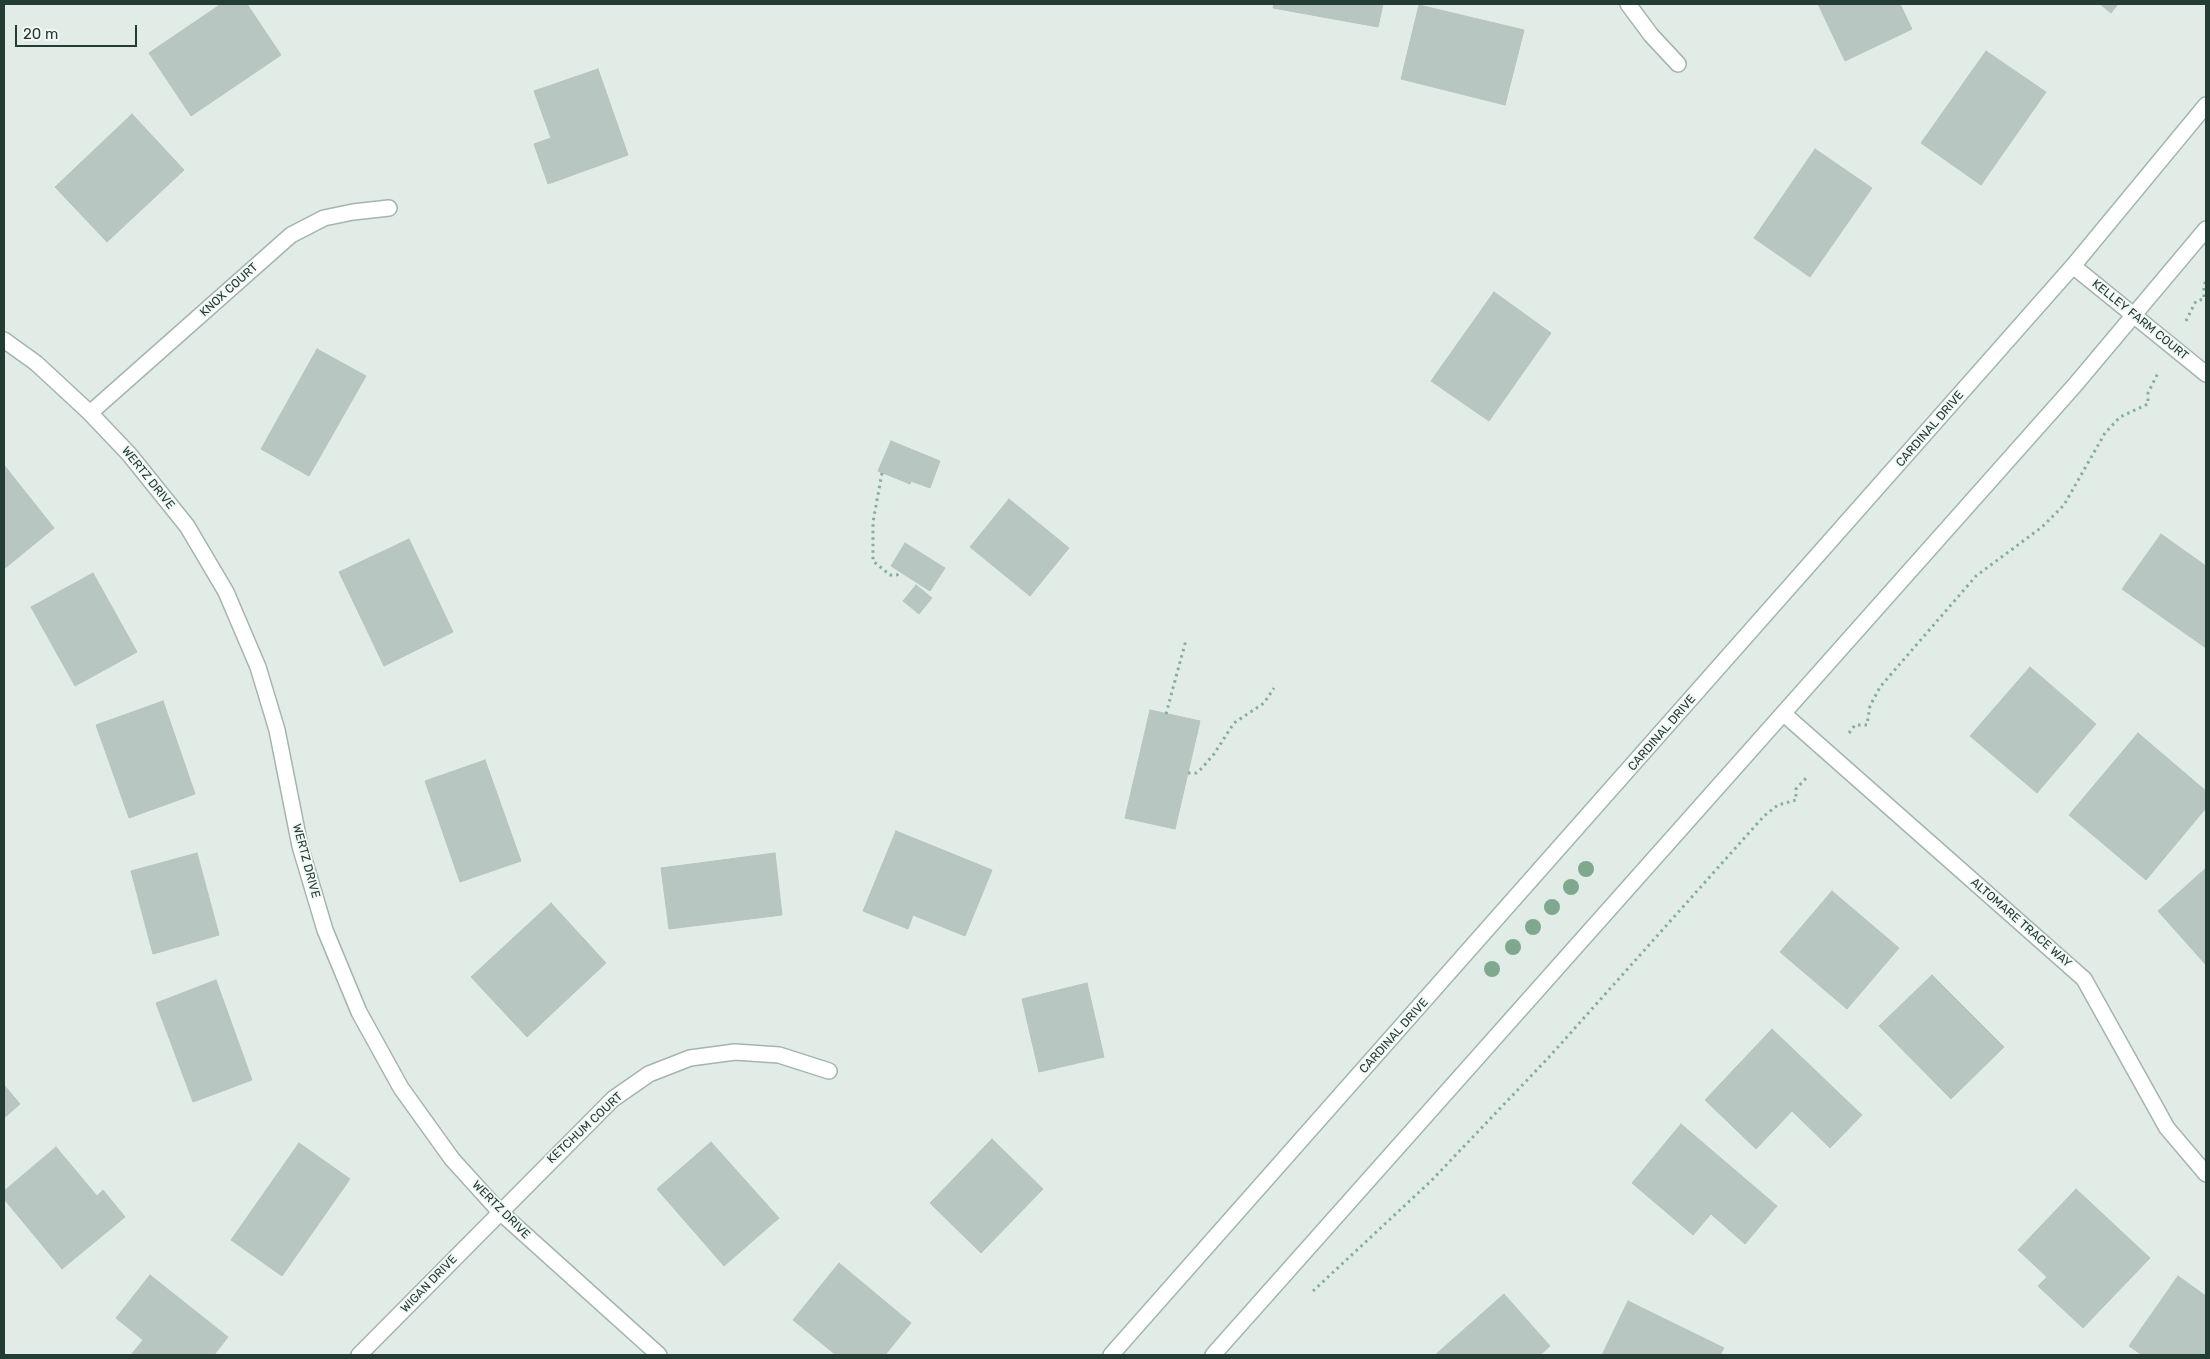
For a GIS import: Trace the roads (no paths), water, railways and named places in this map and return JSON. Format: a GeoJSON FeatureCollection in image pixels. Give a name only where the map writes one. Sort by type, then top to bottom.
{"type":"FeatureCollection","features":[{"type":"Feature","properties":{"kind":"main road"},"geometry":{"type":"LineString","coordinates":[[1628,4],[1651,35],[1678,64]]}},
{"type":"Feature","properties":{"kind":"main road","name":"CARDINAL DRIVE"},"geometry":{"type":"LineString","coordinates":[[1111,1355],[2073,266],[2206,105]]}},
{"type":"Feature","properties":{"kind":"main road","name":"KNOX COURT"},"geometry":{"type":"LineString","coordinates":[[90,413],[291,235],[324,218],[353,212],[389,208]]}},
{"type":"Feature","properties":{"kind":"main road"},"geometry":{"type":"LineString","coordinates":[[1213,1355],[1784,714],[2135,315],[2206,229]]}},
{"type":"Feature","properties":{"kind":"main road","name":"KELLEY FARM COURT"},"geometry":{"type":"LineString","coordinates":[[2073,266],[2206,374]]}},
{"type":"Feature","properties":{"kind":"main road","name":"WERTZ DRIVE"},"geometry":{"type":"LineString","coordinates":[[4,340],[36,363],[90,413],[129,454],[186,526],[226,592],[258,667],[277,730],[300,846],[325,930],[359,1012],[407,1096],[452,1159],[500,1212],[659,1355]]}},
{"type":"Feature","properties":{"kind":"main road","name":"ALTOMARE TRACE WAY"},"geometry":{"type":"LineString","coordinates":[[1784,714],[2084,979],[2167,1128],[2206,1174]]}},
{"type":"Feature","properties":{"kind":"main road","name":"KETCHUM COURT"},"geometry":{"type":"LineString","coordinates":[[500,1212],[613,1099],[649,1074],[690,1058],[735,1052],[779,1055],[829,1071]]}},
{"type":"Feature","properties":{"kind":"main road","name":"WIGAN DRIVE"},"geometry":{"type":"LineString","coordinates":[[359,1355],[500,1212]]}}]}
